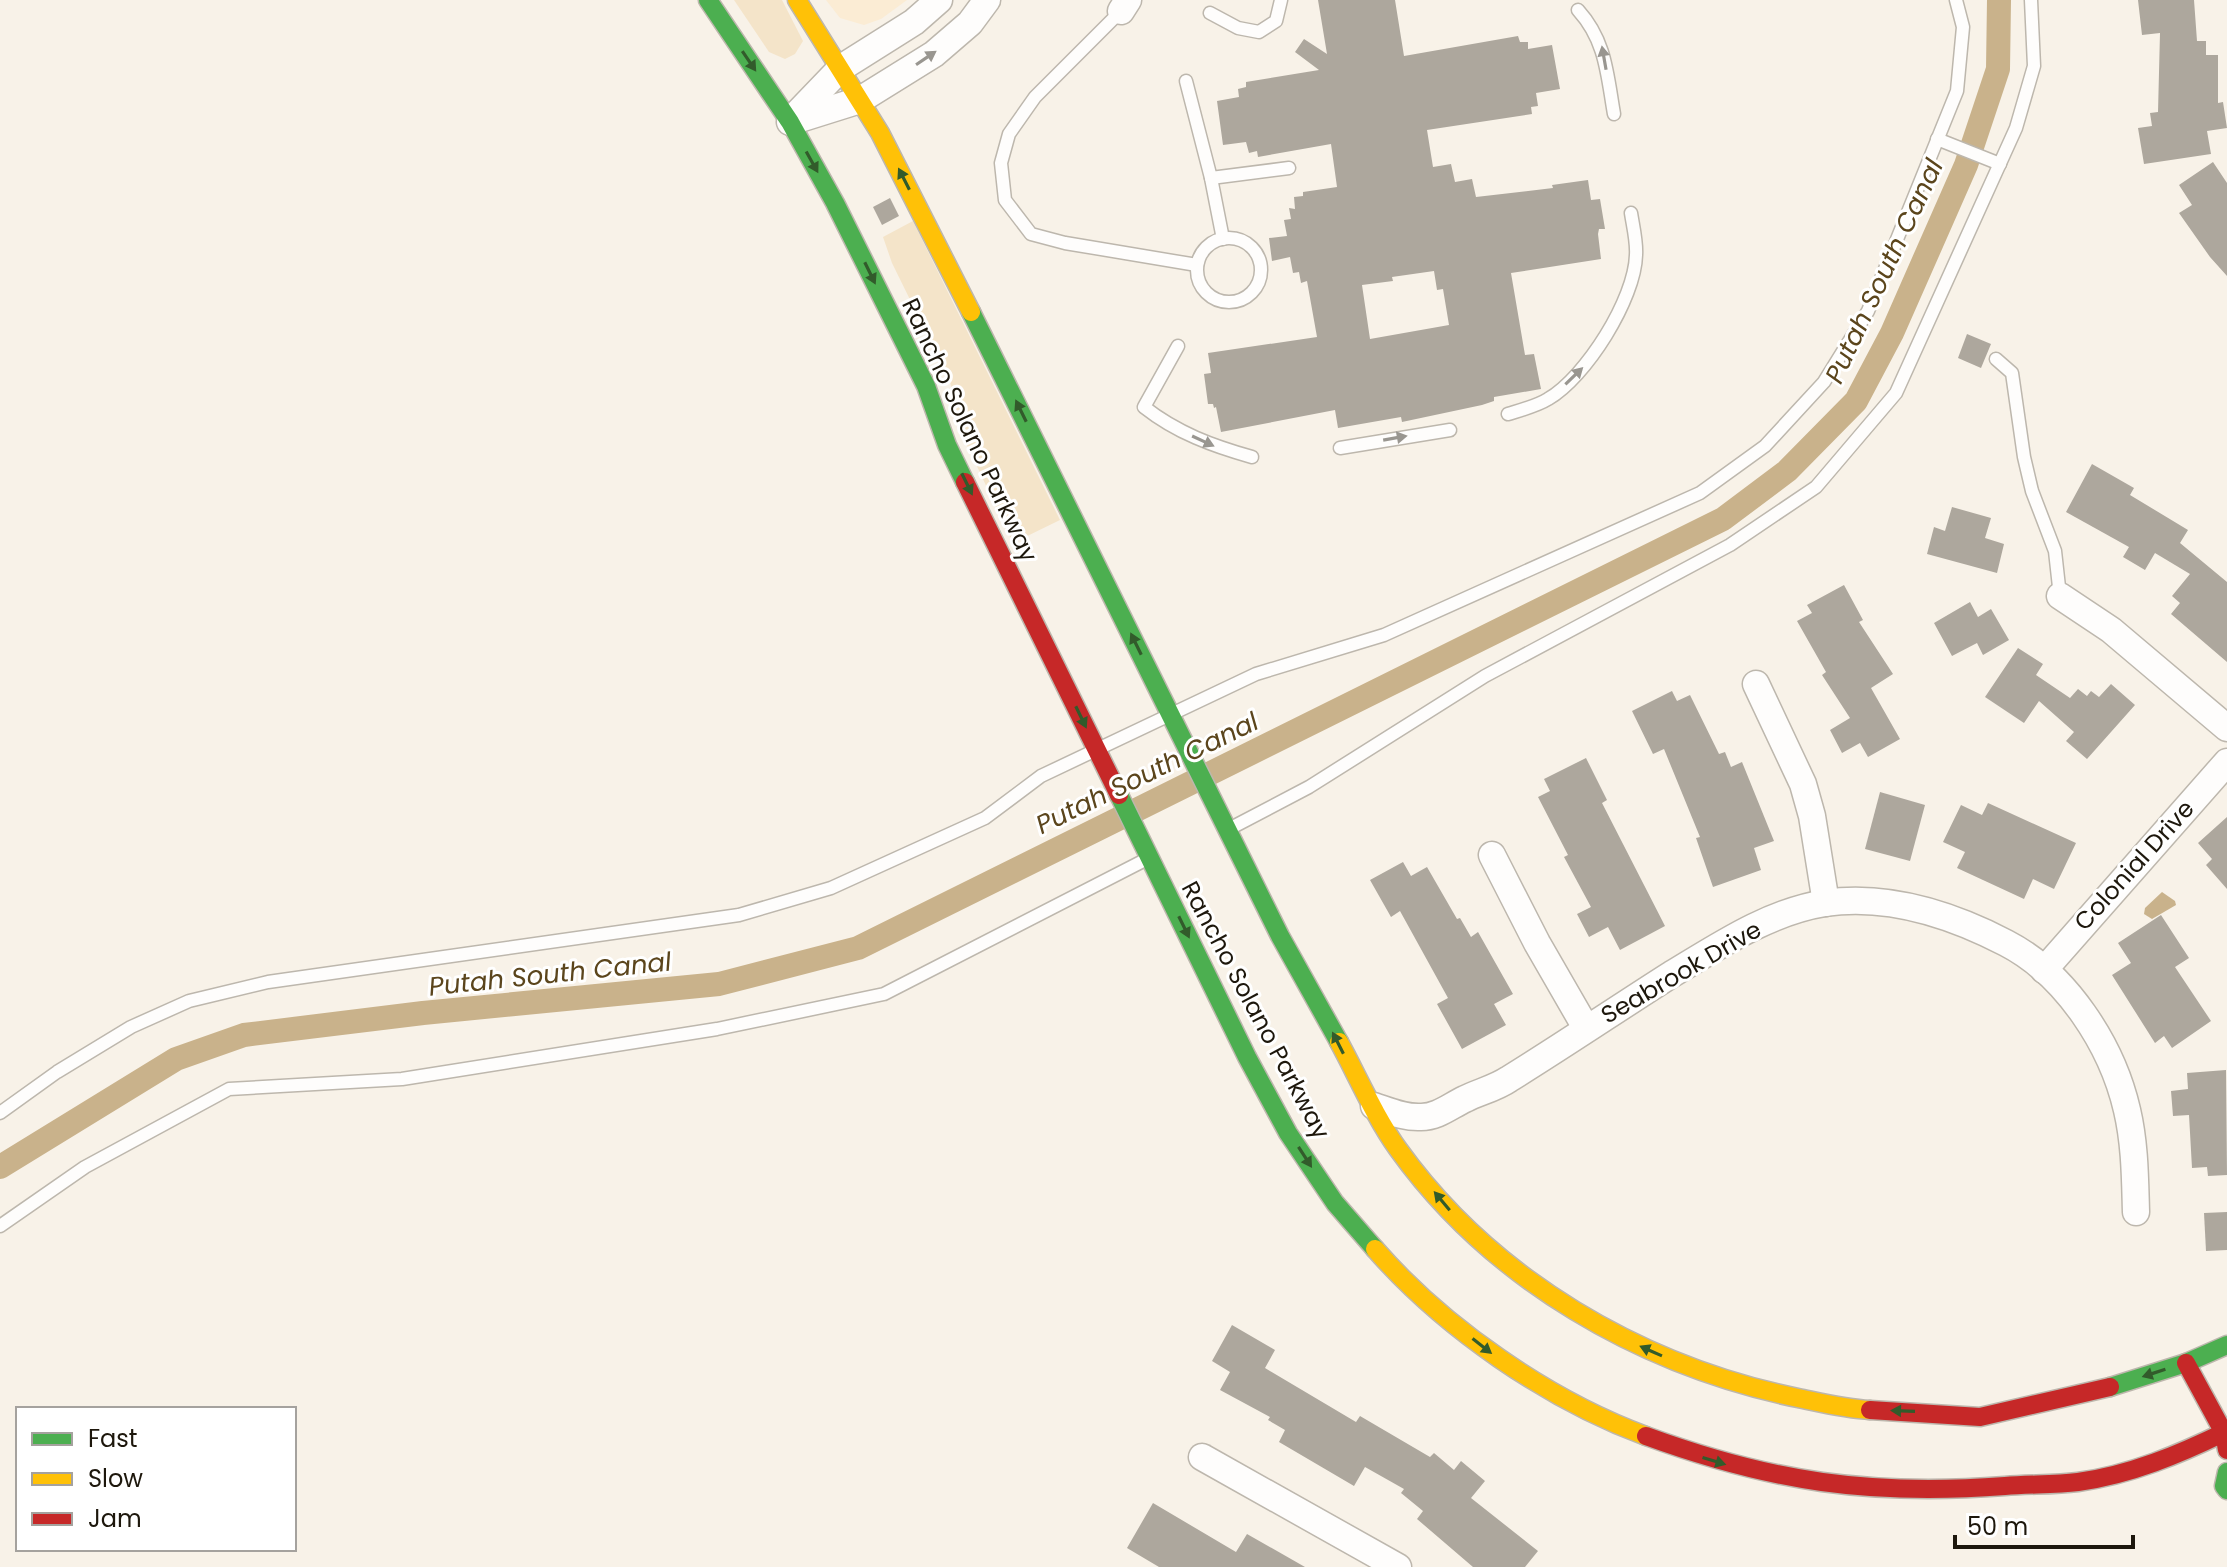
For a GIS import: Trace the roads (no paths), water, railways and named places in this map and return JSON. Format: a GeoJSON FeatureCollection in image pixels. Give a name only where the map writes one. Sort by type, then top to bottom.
{"type":"FeatureCollection","features":[{"type":"Feature","properties":{"kind":"street","name":"Rancho Solano Parkway"},"geometry":{"type":"LineString","coordinates":[[708,0],[790,122],[835,203],[926,386],[947,445],[1266,1091],[1334,1201],[1379,1253],[1465,1332],[1523,1374],[1584,1409],[1675,1449],[1742,1469],[1818,1484],[1893,1491],[1956,1491],[2088,1480],[2185,1453],[2226,1438]]}},
{"type":"Feature","properties":{"kind":"street","name":"Rancho Solano Parkway"},"geometry":{"type":"LineString","coordinates":[[797,0],[860,100],[946,261],[1280,936],[1397,1148],[1443,1203],[1502,1258],[1554,1297],[1618,1336],[1693,1369],[1770,1392],[1852,1409],[1980,1417],[2107,1388],[2186,1363],[2227,1345]]}},
{"type":"Feature","properties":{"kind":"street"},"geometry":{"type":"LineString","coordinates":[[790,122],[841,68],[914,22],[939,0]]}},
{"type":"Feature","properties":{"kind":"street"},"geometry":{"type":"LineString","coordinates":[[790,122],[860,100],[934,54],[970,23],[987,0]]}},
{"type":"Feature","properties":{"kind":"street"},"geometry":{"type":"LineString","coordinates":[[2060,596],[2111,630],[2227,728]]}},
{"type":"Feature","properties":{"kind":"street"},"geometry":{"type":"LineString","coordinates":[[1756,684],[1803,784],[1812,816],[1826,903]]}},
{"type":"Feature","properties":{"kind":"street","name":"Colonial Drive"},"geometry":{"type":"LineString","coordinates":[[2044,970],[2227,762]]}},
{"type":"Feature","properties":{"kind":"street"},"geometry":{"type":"LineString","coordinates":[[1492,855],[1537,943],[1586,1028]]}},
{"type":"Feature","properties":{"kind":"street","name":"Seabrook Drive"},"geometry":{"type":"LineString","coordinates":[[1374,1106],[1420,1117],[1441,1113],[1463,1099],[1506,1082],[1730,938],[1781,915],[1826,903],[1871,903],[1925,910],[1973,926],[2018,949],[2063,988],[2087,1020],[2108,1057],[2126,1108],[2134,1152],[2136,1212]]}},
{"type":"Feature","properties":{"kind":"street"},"geometry":{"type":"LineString","coordinates":[[2186,1363],[2226,1438]]}},
{"type":"Feature","properties":{"kind":"street"},"geometry":{"type":"LineString","coordinates":[[1202,1457],[1398,1567]]}},
{"type":"Feature","properties":{"kind":"street"},"geometry":{"type":"LineString","coordinates":[[2227,1472],[2224,1486],[2227,1490]]}},
{"type":"Feature","properties":{"kind":"lane"},"geometry":{"type":"LineString","coordinates":[[1210,13],[1238,28],[1259,32],[1276,21],[1281,0]]}},
{"type":"Feature","properties":{"kind":"lane"},"geometry":{"type":"LineString","coordinates":[[0,1113],[57,1072],[131,1027],[189,1001],[268,982],[739,915],[831,888],[985,818],[1041,776],[1256,674],[1384,635],[1700,493],[1765,446],[1824,382],[1868,311],[1942,141],[1957,91],[1963,27],[1956,0]]}},
{"type":"Feature","properties":{"kind":"lane"},"geometry":{"type":"LineString","coordinates":[[1227,830],[1309,787],[1485,676],[1730,545],[1816,487],[1896,393],[1996,163],[2016,128],[2034,66],[2031,0]]}},
{"type":"Feature","properties":{"kind":"lane"},"geometry":{"type":"LineString","coordinates":[[1123,4],[1035,97],[1009,134],[1001,163],[1005,200],[1031,234],[1065,243],[1197,265]]}},
{"type":"Feature","properties":{"kind":"lane"},"geometry":{"type":"LineString","coordinates":[[1578,10],[1592,26],[1602,45],[1614,114]]}},
{"type":"Feature","properties":{"kind":"lane"},"geometry":{"type":"LineString","coordinates":[[1186,81],[1223,239]]}},
{"type":"Feature","properties":{"kind":"lane"},"geometry":{"type":"LineString","coordinates":[[1942,141],[1996,163]]}},
{"type":"Feature","properties":{"kind":"lane"},"geometry":{"type":"LineString","coordinates":[[1211,178],[1289,168]]}},
{"type":"Feature","properties":{"kind":"lane"},"geometry":{"type":"LineString","coordinates":[[1508,414],[1549,399],[1580,371],[1606,335],[1625,300],[1636,256],[1631,213]]}},
{"type":"Feature","properties":{"kind":"lane"},"geometry":{"type":"LineString","coordinates":[[1223,239],[1244,242],[1258,258],[1260,279],[1248,297],[1227,302],[1207,294],[1197,276],[1197,265],[1206,248],[1223,239]]}},
{"type":"Feature","properties":{"kind":"lane"},"geometry":{"type":"LineString","coordinates":[[1178,346],[1144,407],[1158,418],[1209,445],[1252,457]]}},
{"type":"Feature","properties":{"kind":"lane"},"geometry":{"type":"LineString","coordinates":[[1996,359],[2012,373],[2024,457],[2032,491],[2055,551],[2060,596]]}},
{"type":"Feature","properties":{"kind":"lane"},"geometry":{"type":"LineString","coordinates":[[1340,448],[1450,430]]}},
{"type":"Feature","properties":{"kind":"lane"},"geometry":{"type":"LineString","coordinates":[[0,1226],[85,1167],[229,1089],[402,1079],[717,1029],[884,994],[1148,854]]}},
{"type":"Feature","properties":{"kind":"waterway","name":"Putah South Canal"},"geometry":{"type":"LineString","coordinates":[[0,1167],[176,1059],[244,1035],[423,1013],[719,984],[858,948],[1723,519],[1787,471],[1856,401],[1892,333],[1966,165],[1998,69],[1999,0]]}}]}
